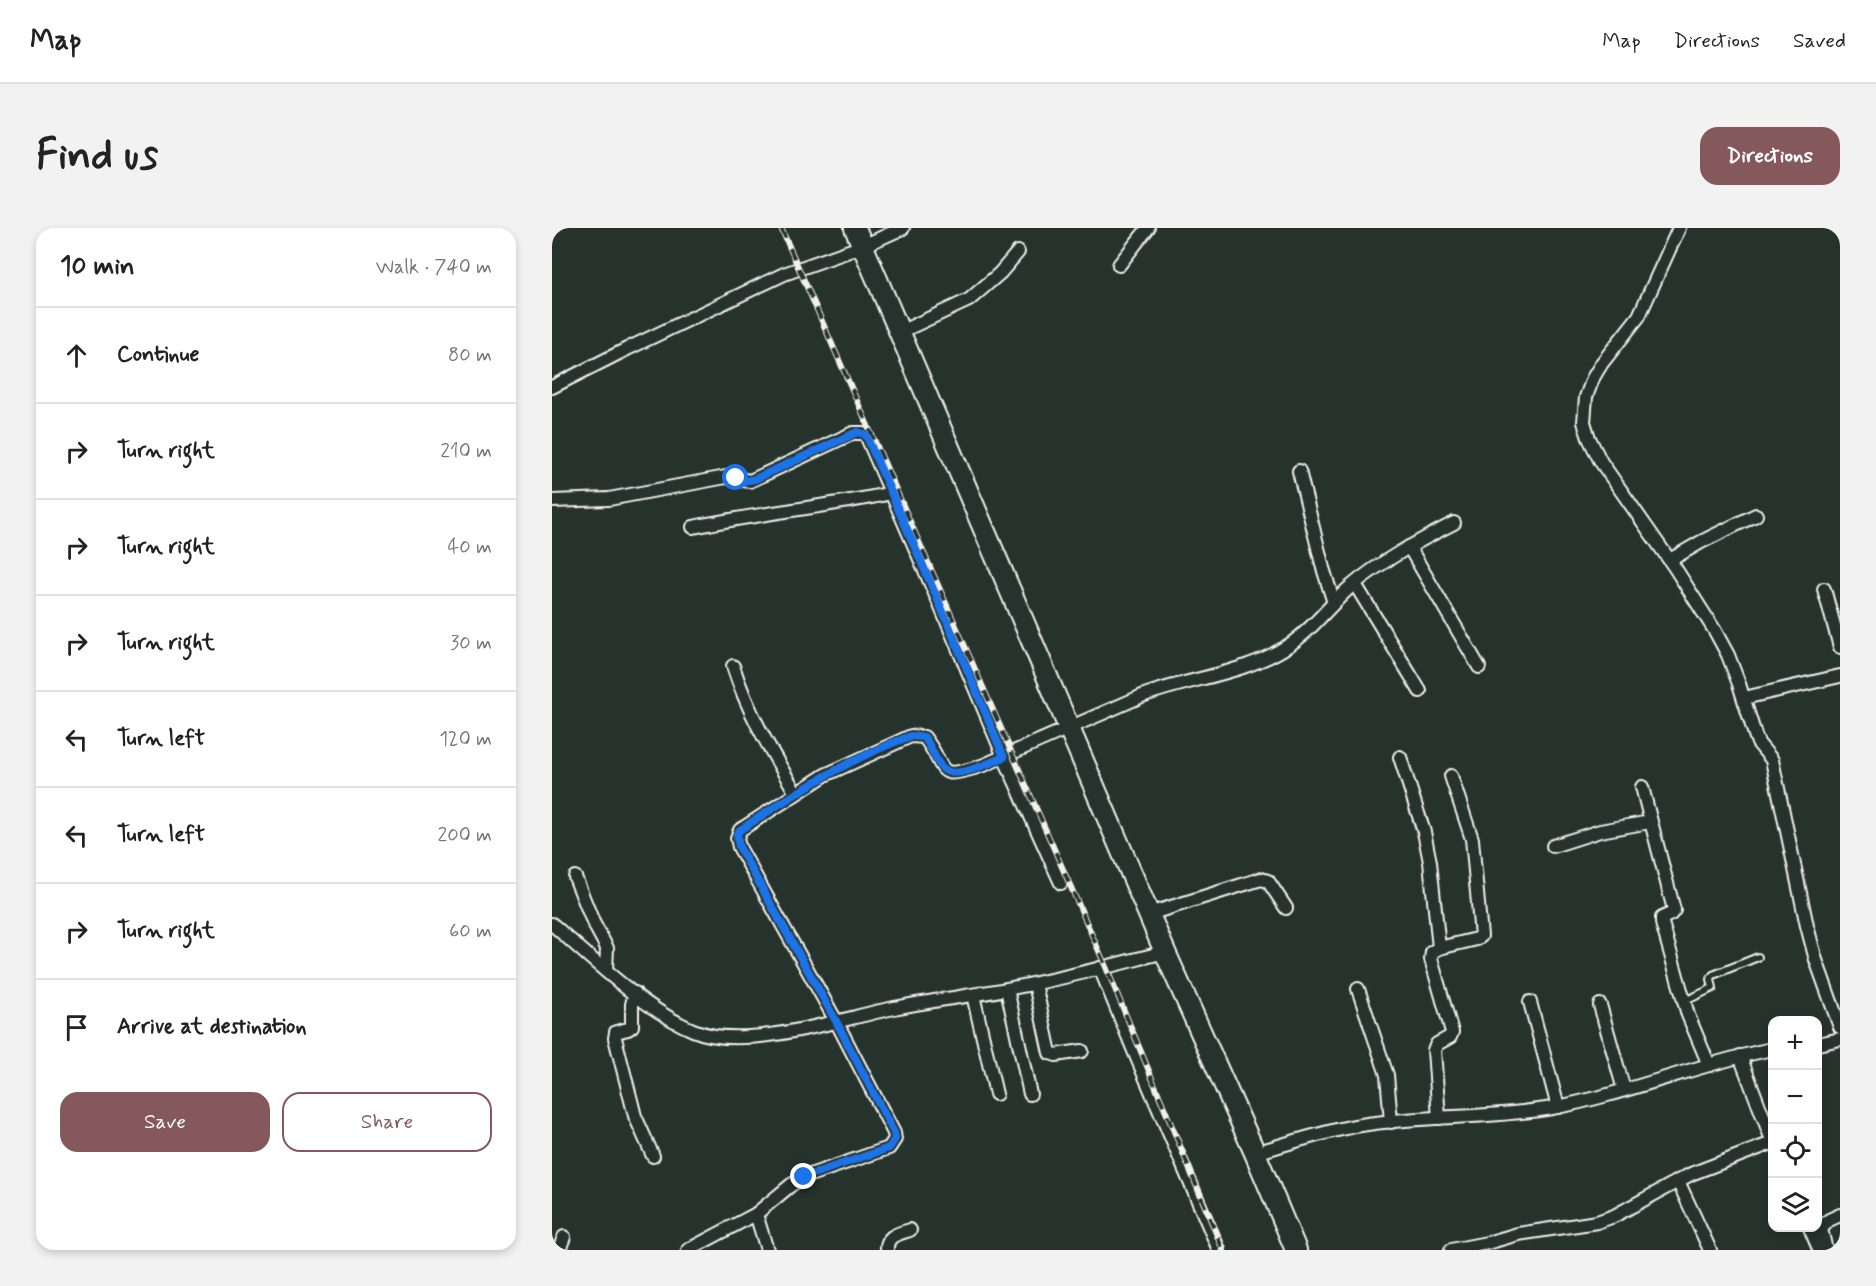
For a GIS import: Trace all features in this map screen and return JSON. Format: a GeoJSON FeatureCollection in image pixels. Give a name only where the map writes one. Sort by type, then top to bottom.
{"type":"FeatureCollection","features":[{"type":"Feature","properties":{"kind":"highway"},"geometry":{"type":"LineString","coordinates":[[855,228],[1165,952],[1296,1250]]}},
{"type":"Feature","properties":{"kind":"street"},"geometry":{"type":"LineString","coordinates":[[552,387],[784,274],[863,246],[903,228]]}},
{"type":"Feature","properties":{"kind":"street"},"geometry":{"type":"LineString","coordinates":[[1119,265],[1148,228]]}},
{"type":"Feature","properties":{"kind":"street"},"geometry":{"type":"LineString","coordinates":[[1679,228],[1639,316],[1593,378],[1586,397],[1585,429],[1601,462],[1670,560],[1728,655],[1758,743],[1772,760],[1807,926],[1816,960],[1840,1027]]}},
{"type":"Feature","properties":{"kind":"street"},"geometry":{"type":"LineString","coordinates":[[900,332],[969,300],[1000,273],[1018,252]]}},
{"type":"Feature","properties":{"kind":"street"},"geometry":{"type":"LineString","coordinates":[[552,501],[609,499],[726,477],[750,481],[858,432],[866,435],[1004,757],[1061,883]]}},
{"type":"Feature","properties":{"kind":"street"},"geometry":{"type":"LineString","coordinates":[[1299,471],[1334,603]]}},
{"type":"Feature","properties":{"kind":"street"},"geometry":{"type":"LineString","coordinates":[[693,527],[763,513],[856,501],[892,493]]}},
{"type":"Feature","properties":{"kind":"street"},"geometry":{"type":"LineString","coordinates":[[1670,560],[1756,515]]}},
{"type":"Feature","properties":{"kind":"street"},"geometry":{"type":"LineString","coordinates":[[688,1250],[756,1214],[804,1177],[889,1148],[894,1133],[836,1021],[737,842],[737,834],[740,830],[825,775],[911,736],[924,737],[946,772],[965,771],[1004,757],[1167,687],[1223,673],[1270,656],[1307,632],[1334,603],[1379,565],[1454,523]]}},
{"type":"Feature","properties":{"kind":"street"},"geometry":{"type":"LineString","coordinates":[[1409,547],[1479,667]]}},
{"type":"Feature","properties":{"kind":"street"},"geometry":{"type":"LineString","coordinates":[[1355,584],[1420,692]]}},
{"type":"Feature","properties":{"kind":"street"},"geometry":{"type":"LineString","coordinates":[[1824,589],[1836,617],[1840,647]]}},
{"type":"Feature","properties":{"kind":"street"},"geometry":{"type":"LineString","coordinates":[[733,666],[752,717],[796,793]]}},
{"type":"Feature","properties":{"kind":"street"},"geometry":{"type":"LineString","coordinates":[[1744,698],[1840,676]]}},
{"type":"Feature","properties":{"kind":"street"},"geometry":{"type":"LineString","coordinates":[[1400,757],[1426,842],[1439,948]]}},
{"type":"Feature","properties":{"kind":"street"},"geometry":{"type":"LineString","coordinates":[[1438,1118],[1434,1050],[1437,1044],[1450,1037],[1452,1032],[1431,958],[1432,952],[1439,948],[1477,939],[1480,936],[1472,839],[1451,776]]}},
{"type":"Feature","properties":{"kind":"street"},"geometry":{"type":"LineString","coordinates":[[1642,787],[1674,910],[1661,920],[1684,1001],[1709,1065]]}},
{"type":"Feature","properties":{"kind":"street"},"geometry":{"type":"LineString","coordinates":[[1553,846],[1600,831],[1650,822]]}},
{"type":"Feature","properties":{"kind":"street"},"geometry":{"type":"LineString","coordinates":[[575,877],[593,922],[607,948],[606,970]]}},
{"type":"Feature","properties":{"kind":"street"},"geometry":{"type":"LineString","coordinates":[[1149,914],[1261,879],[1268,881],[1286,908]]}},
{"type":"Feature","properties":{"kind":"street"},"geometry":{"type":"LineString","coordinates":[[552,924],[664,1015],[694,1031],[722,1037],[752,1037],[895,1008],[973,996],[1035,984],[1165,952]]}},
{"type":"Feature","properties":{"kind":"street"},"geometry":{"type":"LineString","coordinates":[[1100,968],[1219,1250]]}},
{"type":"Feature","properties":{"kind":"street"},"geometry":{"type":"LineString","coordinates":[[1035,984],[1050,1053],[1056,1055],[1082,1051]]}},
{"type":"Feature","properties":{"kind":"street"},"geometry":{"type":"LineString","coordinates":[[1007,989],[1030,1094]]}},
{"type":"Feature","properties":{"kind":"street"},"geometry":{"type":"LineString","coordinates":[[1358,989],[1387,1075],[1391,1122]]}},
{"type":"Feature","properties":{"kind":"street"},"geometry":{"type":"LineString","coordinates":[[635,993],[632,1004],[632,1026],[616,1032],[615,1038],[635,1116],[653,1156]]}},
{"type":"Feature","properties":{"kind":"street"},"geometry":{"type":"LineString","coordinates":[[973,996],[996,1094]]}},
{"type":"Feature","properties":{"kind":"street"},"geometry":{"type":"LineString","coordinates":[[1530,1002],[1558,1107]]}},
{"type":"Feature","properties":{"kind":"street"},"geometry":{"type":"LineString","coordinates":[[1600,1005],[1624,1090]]}},
{"type":"Feature","properties":{"kind":"street"},"geometry":{"type":"LineString","coordinates":[[1822,1043],[1840,1040]]}},
{"type":"Feature","properties":{"kind":"street"},"geometry":{"type":"LineString","coordinates":[[1255,1153],[1326,1132],[1391,1122],[1558,1107],[1768,1050]]}},
{"type":"Feature","properties":{"kind":"street"},"geometry":{"type":"LineString","coordinates":[[1740,1056],[1768,1128]]}},
{"type":"Feature","properties":{"kind":"street"},"geometry":{"type":"LineString","coordinates":[[1451,1250],[1518,1234],[1597,1222],[1629,1209],[1691,1174],[1768,1143]]}},
{"type":"Feature","properties":{"kind":"street"},"geometry":{"type":"LineString","coordinates":[[1678,1181],[1710,1250]]}},
{"type":"Feature","properties":{"kind":"street"},"geometry":{"type":"LineString","coordinates":[[756,1214],[767,1250]]}},
{"type":"Feature","properties":{"kind":"street"},"geometry":{"type":"LineString","coordinates":[[1826,1250],[1821,1229],[1829,1220],[1840,1215]]}},
{"type":"Feature","properties":{"kind":"street"},"geometry":{"type":"LineString","coordinates":[[887,1250],[890,1237],[910,1230]]}},
{"type":"Feature","properties":{"kind":"street"},"geometry":{"type":"LineString","coordinates":[[1812,1232],[1819,1250]]}},
{"type":"Feature","properties":{"kind":"street"},"geometry":{"type":"LineString","coordinates":[[559,1250],[564,1237]]}},
{"type":"Feature","properties":{"kind":"lane"},"geometry":{"type":"LineString","coordinates":[[1684,1001],[1711,990],[1714,987],[1711,979],[1713,975],[1758,957]]}},
{"type":"Feature","properties":{"kind":"railway"},"geometry":{"type":"LineString","coordinates":[[781,228],[1106,967],[1223,1250]]}},
{"type":"Feature","properties":{"kind":"route"},"geometry":{"type":"LineString","coordinates":[[736,478],[750,481],[858,432],[866,435],[1004,757],[965,771],[946,772],[924,737],[919,735],[904,738],[825,775],[737,834],[739,847],[836,1021],[894,1133],[895,1139],[889,1148],[804,1177]]}}]}
